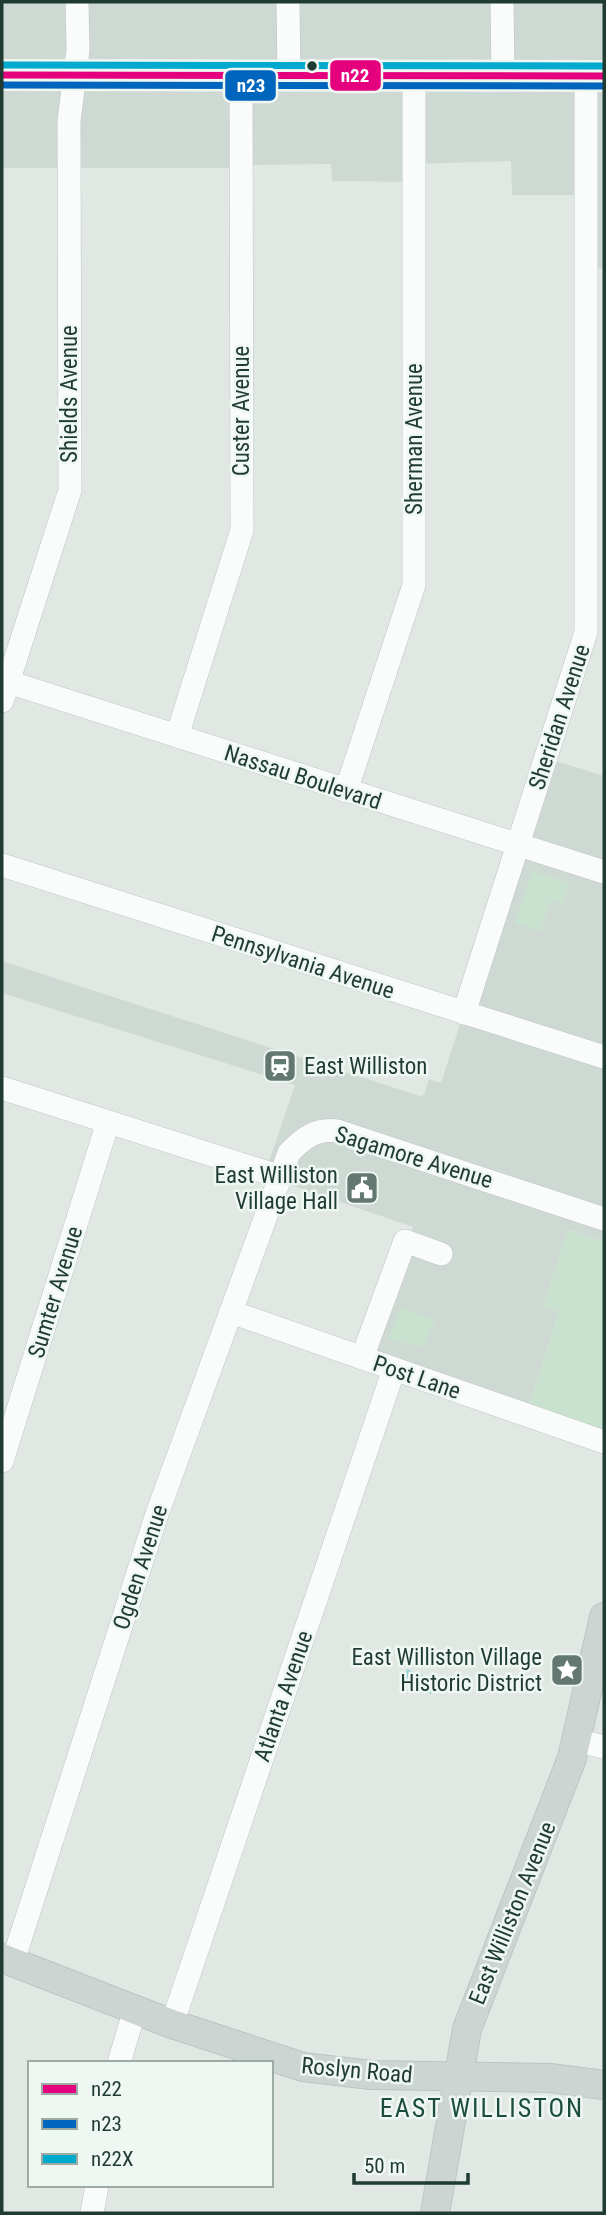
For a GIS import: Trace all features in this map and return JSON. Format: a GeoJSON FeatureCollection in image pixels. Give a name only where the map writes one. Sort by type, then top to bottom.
{"type":"FeatureCollection","features":[{"type":"Feature","properties":{"kind":"main road"},"geometry":{"type":"LineString","coordinates":[[2,75],[595,75]]}},
{"type":"Feature","properties":{"kind":"main road","name":"East Williston Avenue"},"geometry":{"type":"LineString","coordinates":[[435,2213],[457,2077],[472,2014],[577,1740],[604,1617]]}},
{"type":"Feature","properties":{"kind":"main road","name":"Roslyn Road"},"geometry":{"type":"LineString","coordinates":[[7,1959],[172,2024],[303,2067],[371,2075],[551,2078],[604,2085]]}},
{"type":"Feature","properties":{"kind":"street","name":"Shields Avenue"},"geometry":{"type":"LineString","coordinates":[[4,688],[70,490],[69,121],[78,50],[77,2]]}},
{"type":"Feature","properties":{"kind":"street"},"geometry":{"type":"LineString","coordinates":[[288,2],[289,76]]}},
{"type":"Feature","properties":{"kind":"street"},"geometry":{"type":"LineString","coordinates":[[502,2],[503,75]]}},
{"type":"Feature","properties":{"kind":"street","name":"Sheridan Avenue"},"geometry":{"type":"LineString","coordinates":[[464,1013],[586,632],[595,75]]}},
{"type":"Feature","properties":{"kind":"street","name":"Custer Avenue"},"geometry":{"type":"LineString","coordinates":[[177,736],[242,530],[241,76]]}},
{"type":"Feature","properties":{"kind":"street","name":"Sherman Avenue"},"geometry":{"type":"LineString","coordinates":[[346,790],[414,585],[414,76]]}},
{"type":"Feature","properties":{"kind":"street","name":"Nassau Boulevard"},"geometry":{"type":"LineString","coordinates":[[4,688],[177,736],[604,872]]}},
{"type":"Feature","properties":{"kind":"street","name":"Pennsylvania Avenue"},"geometry":{"type":"LineString","coordinates":[[2,865],[604,1057]]}},
{"type":"Feature","properties":{"kind":"street"},"geometry":{"type":"LineString","coordinates":[[2,1088],[278,1176]]}},
{"type":"Feature","properties":{"kind":"street","name":"Sumter Avenue"},"geometry":{"type":"LineString","coordinates":[[2,1461],[108,1122]]}},
{"type":"Feature","properties":{"kind":"street","name":"Sagamore Avenue"},"geometry":{"type":"LineString","coordinates":[[278,1176],[295,1146],[311,1134],[329,1130],[604,1219]]}},
{"type":"Feature","properties":{"kind":"street","name":"Ogden Avenue"},"geometry":{"type":"LineString","coordinates":[[7,1959],[157,1514],[278,1176]]}},
{"type":"Feature","properties":{"kind":"street"},"geometry":{"type":"LineString","coordinates":[[362,1358],[405,1241],[441,1254]]}},
{"type":"Feature","properties":{"kind":"street","name":"Post Lane"},"geometry":{"type":"LineString","coordinates":[[231,1312],[604,1442]]}},
{"type":"Feature","properties":{"kind":"street","name":"Atlanta Avenue"},"geometry":{"type":"LineString","coordinates":[[172,2024],[394,1369]]}},
{"type":"Feature","properties":{"kind":"street"},"geometry":{"type":"LineString","coordinates":[[577,1740],[604,1747]]}},
{"type":"Feature","properties":{"kind":"street"},"geometry":{"type":"LineString","coordinates":[[119,2061],[135,2010]]}},
{"type":"Feature","properties":{"kind":"street"},"geometry":{"type":"LineString","coordinates":[[92,2213],[97,2187]]}},
{"type":"Feature","properties":{"kind":"shaded area"},"geometry":{"type":"Polygon","coordinates":[[[2,2],[604,2],[604,269],[586,268],[586,195],[512,195],[511,161],[414,164],[414,182],[332,181],[331,164],[243,165],[242,168],[2,168],[2,2]]]}},
{"type":"Feature","properties":{"kind":"shaded area"},"geometry":{"type":"Polygon","coordinates":[[[546,758],[604,776],[604,1242],[569,1230],[543,1306],[559,1312],[527,1412],[366,1357],[413,1227],[264,1176],[295,1085],[2,993],[2,961],[423,1097],[429,1079],[441,1083],[546,758]]]}},
{"type":"Feature","properties":{"kind":"green space"},"geometry":{"type":"Polygon","coordinates":[[[532,871],[570,883],[563,904],[551,900],[540,932],[515,923],[532,871]]]}},
{"type":"Feature","properties":{"kind":"green space"},"geometry":{"type":"Polygon","coordinates":[[[568,1230],[604,1242],[604,1439],[527,1412],[559,1312],[543,1306],[568,1230]]]}},
{"type":"Feature","properties":{"kind":"green space"},"geometry":{"type":"Polygon","coordinates":[[[401,1307],[435,1320],[424,1347],[388,1339],[401,1307]]]}},
{"type":"Feature","properties":{"kind":"water"},"geometry":{"type":"Polygon","coordinates":[[[407,1669],[436,1681],[431,1694],[402,1682],[407,1669]]]}},
{"type":"Feature","properties":{"kind":"transit line","name":"n22X"},"geometry":{"type":"LineString","coordinates":[[2,65],[604,66]]}},
{"type":"Feature","properties":{"kind":"transit line","name":"n22"},"geometry":{"type":"LineString","coordinates":[[2,75],[604,76]]}},
{"type":"Feature","properties":{"kind":"transit line","name":"n23"},"geometry":{"type":"LineString","coordinates":[[2,85],[604,86]]}},
{"type":"Feature","properties":{"kind":"place","name":"East Williston"},"geometry":{"type":"Point","coordinates":[280,1066]}},
{"type":"Feature","properties":{"kind":"place","name":"East Williston Village Hall"},"geometry":{"type":"Point","coordinates":[362,1188]}},
{"type":"Feature","properties":{"kind":"place","name":"East Williston Village Historic District"},"geometry":{"type":"Point","coordinates":[567,1670]}},
{"type":"Feature","properties":{"kind":"district","name":"EAST WILLISTON"},"geometry":{"type":"Point","coordinates":[482,2108]}}]}
